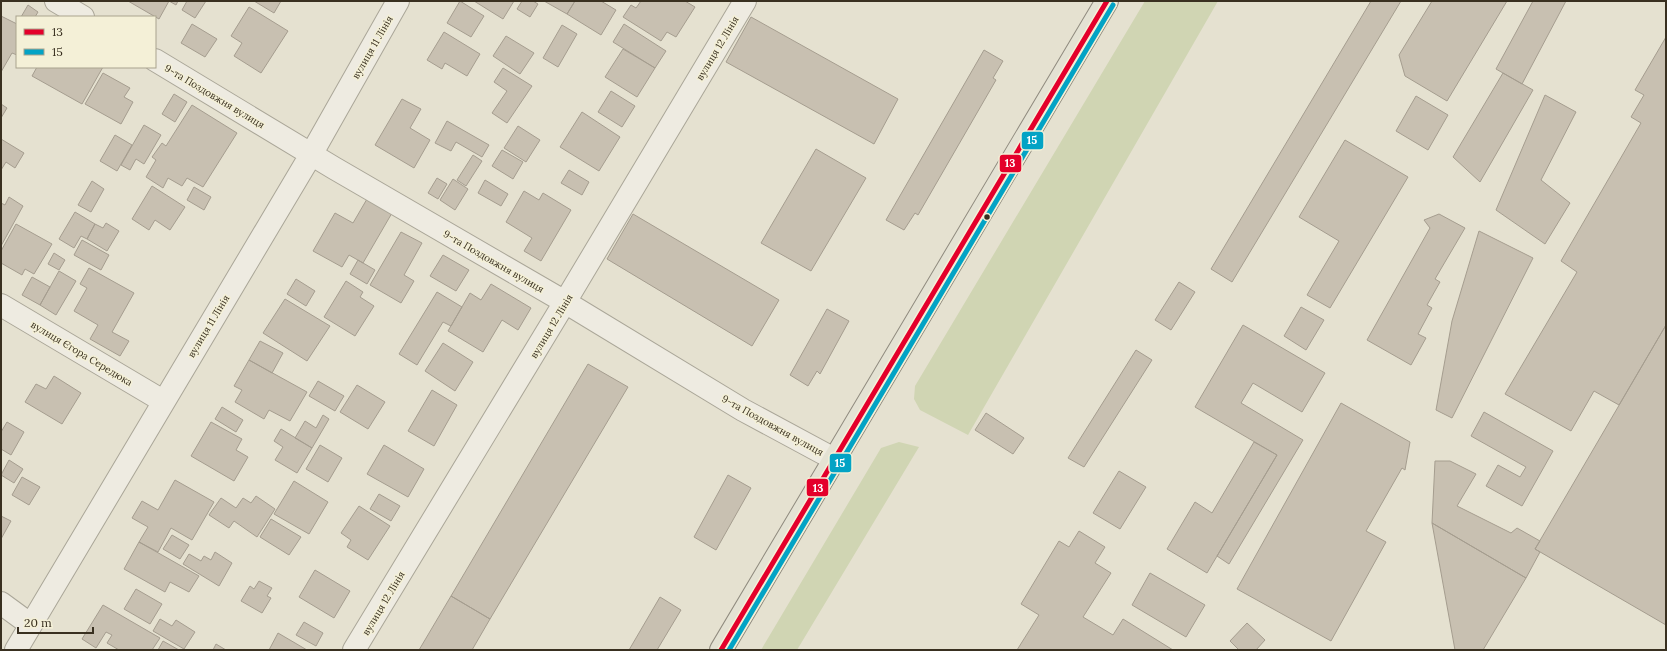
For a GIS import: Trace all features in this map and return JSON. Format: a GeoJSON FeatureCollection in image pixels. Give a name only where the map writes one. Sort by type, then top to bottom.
{"type":"FeatureCollection","features":[{"type":"Feature","properties":{"kind":"main road"},"geometry":{"type":"LineString","coordinates":[[720,650],[1107,1]]}},
{"type":"Feature","properties":{"kind":"street"},"geometry":{"type":"LineString","coordinates":[[56,1],[81,16]]}},
{"type":"Feature","properties":{"kind":"street","name":"вулиця 11 Лінія"},"geometry":{"type":"LineString","coordinates":[[16,650],[312,153],[398,1]]}},
{"type":"Feature","properties":{"kind":"street","name":"вулиця 12 Лінія"},"geometry":{"type":"LineString","coordinates":[[354,650],[745,1]]}},
{"type":"Feature","properties":{"kind":"street","name":"9-та Поздовжня вулиця"},"geometry":{"type":"LineString","coordinates":[[156,61],[565,302],[743,410],[834,459]]}},
{"type":"Feature","properties":{"kind":"street","name":"вулиця Єгора Середюка"},"geometry":{"type":"LineString","coordinates":[[1,305],[163,401]]}},
{"type":"Feature","properties":{"kind":"street"},"geometry":{"type":"LineString","coordinates":[[1,603],[31,625]]}},
{"type":"Feature","properties":{"kind":"green space"},"geometry":{"type":"Polygon","coordinates":[[[1145,1],[1218,1],[968,435],[920,410],[914,399],[915,386],[1145,1]]]}},
{"type":"Feature","properties":{"kind":"green space"},"geometry":{"type":"Polygon","coordinates":[[[899,442],[919,447],[797,650],[761,650],[881,448],[899,442]]]}},
{"type":"Feature","properties":{"kind":"building"},"geometry":{"type":"Polygon","coordinates":[[[128,1],[169,1],[159,19],[128,1]]]}},
{"type":"Feature","properties":{"kind":"building"},"geometry":{"type":"Polygon","coordinates":[[[169,1],[178,1],[176,5],[169,1]]]}},
{"type":"Feature","properties":{"kind":"building"},"geometry":{"type":"Polygon","coordinates":[[[187,1],[206,1],[195,18],[182,10],[187,1]]]}},
{"type":"Feature","properties":{"kind":"building"},"geometry":{"type":"Polygon","coordinates":[[[254,1],[281,1],[274,13],[254,1]]]}},
{"type":"Feature","properties":{"kind":"building"},"geometry":{"type":"Polygon","coordinates":[[[460,1],[484,16],[471,37],[447,23],[460,1]]]}},
{"type":"Feature","properties":{"kind":"building"},"geometry":{"type":"Polygon","coordinates":[[[474,1],[514,1],[503,19],[474,1]]]}},
{"type":"Feature","properties":{"kind":"building"},"geometry":{"type":"Polygon","coordinates":[[[522,1],[533,1],[538,4],[530,17],[517,9],[522,1]]]}},
{"type":"Feature","properties":{"kind":"building"},"geometry":{"type":"Polygon","coordinates":[[[544,1],[575,1],[567,14],[544,1]]]}},
{"type":"Feature","properties":{"kind":"building"},"geometry":{"type":"Polygon","coordinates":[[[575,1],[601,1],[616,10],[601,35],[567,14],[575,1]]]}},
{"type":"Feature","properties":{"kind":"building"},"geometry":{"type":"Polygon","coordinates":[[[641,1],[685,1],[695,7],[676,37],[667,32],[661,41],[623,17],[631,5],[636,8],[641,1]]]}},
{"type":"Feature","properties":{"kind":"building"},"geometry":{"type":"Polygon","coordinates":[[[1371,1],[1401,1],[1232,282],[1211,269],[1371,1]]]}},
{"type":"Feature","properties":{"kind":"building"},"geometry":{"type":"Polygon","coordinates":[[[1432,1],[1507,1],[1447,101],[1405,76],[1399,55],[1432,1]]]}},
{"type":"Feature","properties":{"kind":"building"},"geometry":{"type":"Polygon","coordinates":[[[1533,1],[1566,1],[1522,84],[1496,69],[1533,1]]]}},
{"type":"Feature","properties":{"kind":"building"},"geometry":{"type":"Polygon","coordinates":[[[28,5],[38,12],[36,16],[22,16],[28,5]]]}},
{"type":"Feature","properties":{"kind":"building"},"geometry":{"type":"Polygon","coordinates":[[[249,7],[288,31],[261,73],[234,56],[242,43],[231,36],[249,7]]]}},
{"type":"Feature","properties":{"kind":"building"},"geometry":{"type":"Polygon","coordinates":[[[1,16],[16,24],[16,55],[12,53],[1,72],[1,16]]]}},
{"type":"Feature","properties":{"kind":"building"},"geometry":{"type":"Polygon","coordinates":[[[751,17],[898,99],[874,144],[726,62],[751,17]]]}},
{"type":"Feature","properties":{"kind":"building"},"geometry":{"type":"Polygon","coordinates":[[[192,24],[217,39],[205,57],[181,43],[192,24]]]}},
{"type":"Feature","properties":{"kind":"building"},"geometry":{"type":"Polygon","coordinates":[[[624,24],[666,51],[655,68],[613,42],[624,24]]]}},
{"type":"Feature","properties":{"kind":"building"},"geometry":{"type":"Polygon","coordinates":[[[562,25],[577,34],[558,67],[543,58],[562,25]]]}},
{"type":"Feature","properties":{"kind":"building"},"geometry":{"type":"Polygon","coordinates":[[[444,32],[480,54],[467,76],[445,63],[442,69],[427,60],[444,32]]]}},
{"type":"Feature","properties":{"kind":"building"},"geometry":{"type":"Polygon","coordinates":[[[506,36],[534,53],[520,74],[493,56],[506,36]]]}},
{"type":"Feature","properties":{"kind":"building"},"geometry":{"type":"Polygon","coordinates":[[[1666,37],[1666,325],[1619,405],[1594,391],[1571,431],[1505,394],[1577,272],[1561,261],[1641,123],[1631,117],[1644,95],[1635,90],[1666,37]]]}},
{"type":"Feature","properties":{"kind":"building"},"geometry":{"type":"Polygon","coordinates":[[[623,49],[655,68],[637,97],[605,77],[623,49]]]}},
{"type":"Feature","properties":{"kind":"building"},"geometry":{"type":"Polygon","coordinates":[[[984,50],[1003,61],[993,78],[996,80],[918,215],[915,213],[904,230],[886,220],[984,50]]]}},
{"type":"Feature","properties":{"kind":"building"},"geometry":{"type":"Polygon","coordinates":[[[36,68],[102,68],[82,104],[32,76],[36,68]]]}},
{"type":"Feature","properties":{"kind":"building"},"geometry":{"type":"Polygon","coordinates":[[[503,68],[532,86],[507,123],[492,113],[507,91],[494,82],[503,68]]]}},
{"type":"Feature","properties":{"kind":"building"},"geometry":{"type":"Polygon","coordinates":[[[103,73],[130,88],[124,97],[133,102],[121,124],[85,104],[103,73]]]}},
{"type":"Feature","properties":{"kind":"building"},"geometry":{"type":"Polygon","coordinates":[[[1503,73],[1533,90],[1480,182],[1453,157],[1503,73]]]}},
{"type":"Feature","properties":{"kind":"building"},"geometry":{"type":"Polygon","coordinates":[[[611,91],[635,106],[622,127],[598,112],[611,91]]]}},
{"type":"Feature","properties":{"kind":"building"},"geometry":{"type":"Polygon","coordinates":[[[174,94],[187,102],[175,122],[162,114],[174,94]]]}},
{"type":"Feature","properties":{"kind":"building"},"geometry":{"type":"Polygon","coordinates":[[[1545,95],[1576,112],[1541,180],[1570,203],[1545,244],[1496,210],[1545,95]]]}},
{"type":"Feature","properties":{"kind":"building"},"geometry":{"type":"Polygon","coordinates":[[[1416,96],[1448,115],[1428,150],[1396,131],[1416,96]]]}},
{"type":"Feature","properties":{"kind":"building"},"geometry":{"type":"Polygon","coordinates":[[[402,99],[421,109],[410,128],[430,140],[414,168],[375,145],[402,99]]]}},
{"type":"Feature","properties":{"kind":"building"},"geometry":{"type":"Polygon","coordinates":[[[1,104],[7,108],[1,118],[1,104]]]}},
{"type":"Feature","properties":{"kind":"building"},"geometry":{"type":"Polygon","coordinates":[[[192,105],[237,133],[203,187],[187,178],[182,186],[168,178],[163,188],[146,177],[156,160],[152,157],[162,143],[166,146],[192,105]]]}},
{"type":"Feature","properties":{"kind":"building"},"geometry":{"type":"Polygon","coordinates":[[[582,112],[620,137],[599,171],[560,147],[582,112]]]}},
{"type":"Feature","properties":{"kind":"building"},"geometry":{"type":"Polygon","coordinates":[[[447,121],[489,145],[482,157],[456,142],[451,151],[435,143],[447,121]]]}},
{"type":"Feature","properties":{"kind":"building"},"geometry":{"type":"Polygon","coordinates":[[[144,125],[161,135],[144,164],[136,159],[130,170],[121,165],[144,125]]]}},
{"type":"Feature","properties":{"kind":"building"},"geometry":{"type":"Polygon","coordinates":[[[518,126],[540,140],[526,162],[504,148],[518,126]]]}},
{"type":"Feature","properties":{"kind":"building"},"geometry":{"type":"Polygon","coordinates":[[[115,135],[132,145],[117,171],[100,161],[115,135]]]}},
{"type":"Feature","properties":{"kind":"building"},"geometry":{"type":"Polygon","coordinates":[[[1,139],[24,153],[15,168],[6,162],[1,170],[1,139]]]}},
{"type":"Feature","properties":{"kind":"building"},"geometry":{"type":"Polygon","coordinates":[[[1345,140],[1408,177],[1330,308],[1307,295],[1339,241],[1299,217],[1345,140]]]}},
{"type":"Feature","properties":{"kind":"building"},"geometry":{"type":"Polygon","coordinates":[[[816,149],[866,178],[811,271],[761,243],[816,149]]]}},
{"type":"Feature","properties":{"kind":"building"},"geometry":{"type":"Polygon","coordinates":[[[502,150],[523,162],[513,179],[492,166],[502,150]]]}},
{"type":"Feature","properties":{"kind":"building"},"geometry":{"type":"Polygon","coordinates":[[[473,155],[482,161],[466,186],[457,180],[473,155]]]}},
{"type":"Feature","properties":{"kind":"building"},"geometry":{"type":"Polygon","coordinates":[[[569,170],[589,182],[582,195],[561,183],[569,170]]]}},
{"type":"Feature","properties":{"kind":"building"},"geometry":{"type":"Polygon","coordinates":[[[437,178],[447,184],[438,199],[428,193],[437,178]]]}},
{"type":"Feature","properties":{"kind":"building"},"geometry":{"type":"Polygon","coordinates":[[[453,179],[468,189],[455,210],[440,200],[453,179]]]}},
{"type":"Feature","properties":{"kind":"building"},"geometry":{"type":"Polygon","coordinates":[[[485,180],[508,194],[501,206],[478,193],[485,180]]]}},
{"type":"Feature","properties":{"kind":"building"},"geometry":{"type":"Polygon","coordinates":[[[92,181],[104,189],[91,212],[78,205],[92,181]]]}},
{"type":"Feature","properties":{"kind":"building"},"geometry":{"type":"Polygon","coordinates":[[[152,186],[185,207],[170,230],[155,220],[149,230],[132,219],[152,186]]]}},
{"type":"Feature","properties":{"kind":"building"},"geometry":{"type":"Polygon","coordinates":[[[194,187],[211,197],[204,210],[187,200],[194,187]]]}},
{"type":"Feature","properties":{"kind":"building"},"geometry":{"type":"Polygon","coordinates":[[[524,191],[539,200],[543,193],[571,210],[541,261],[524,251],[532,238],[506,222],[524,191]]]}},
{"type":"Feature","properties":{"kind":"building"},"geometry":{"type":"Polygon","coordinates":[[[9,197],[23,206],[1,246],[1,203],[5,205],[9,197]]]}},
{"type":"Feature","properties":{"kind":"building"},"geometry":{"type":"Polygon","coordinates":[[[367,199],[392,213],[363,263],[349,255],[342,267],[313,251],[335,213],[353,223],[367,199]]]}},
{"type":"Feature","properties":{"kind":"building"},"geometry":{"type":"Polygon","coordinates":[[[75,212],[95,224],[87,239],[81,236],[74,248],[59,239],[75,212]]]}},
{"type":"Feature","properties":{"kind":"building"},"geometry":{"type":"Polygon","coordinates":[[[633,214],[779,300],[752,346],[607,259],[633,214]]]}},
{"type":"Feature","properties":{"kind":"building"},"geometry":{"type":"Polygon","coordinates":[[[1439,214],[1465,228],[1435,279],[1440,282],[1427,305],[1432,308],[1418,334],[1426,338],[1411,365],[1367,340],[1430,228],[1424,220],[1439,214]]]}},
{"type":"Feature","properties":{"kind":"building"},"geometry":{"type":"Polygon","coordinates":[[[106,223],[119,231],[107,251],[87,239],[95,224],[103,228],[106,223]]]}},
{"type":"Feature","properties":{"kind":"building"},"geometry":{"type":"Polygon","coordinates":[[[16,224],[52,244],[34,274],[25,269],[22,275],[1,263],[1,251],[16,224]]]}},
{"type":"Feature","properties":{"kind":"building"},"geometry":{"type":"Polygon","coordinates":[[[1479,231],[1533,258],[1452,418],[1436,410],[1452,321],[1479,231]]]}},
{"type":"Feature","properties":{"kind":"building"},"geometry":{"type":"Polygon","coordinates":[[[401,232],[422,243],[404,275],[414,281],[401,303],[370,285],[401,232]]]}},
{"type":"Feature","properties":{"kind":"building"},"geometry":{"type":"Polygon","coordinates":[[[82,240],[109,255],[101,270],[74,255],[82,240]]]}},
{"type":"Feature","properties":{"kind":"building"},"geometry":{"type":"Polygon","coordinates":[[[54,253],[65,260],[59,270],[48,264],[54,253]]]}},
{"type":"Feature","properties":{"kind":"building"},"geometry":{"type":"Polygon","coordinates":[[[443,255],[469,270],[456,291],[430,276],[443,255]]]}},
{"type":"Feature","properties":{"kind":"building"},"geometry":{"type":"Polygon","coordinates":[[[358,260],[375,270],[367,284],[350,274],[358,260]]]}},
{"type":"Feature","properties":{"kind":"building"},"geometry":{"type":"Polygon","coordinates":[[[89,268],[134,293],[112,332],[129,341],[120,356],[90,339],[98,325],[74,311],[87,288],[80,284],[89,268]]]}},
{"type":"Feature","properties":{"kind":"building"},"geometry":{"type":"Polygon","coordinates":[[[59,271],[76,281],[56,315],[40,305],[59,271]]]}},
{"type":"Feature","properties":{"kind":"building"},"geometry":{"type":"Polygon","coordinates":[[[32,277],[50,287],[40,305],[22,295],[32,277]]]}},
{"type":"Feature","properties":{"kind":"building"},"geometry":{"type":"Polygon","coordinates":[[[296,279],[315,291],[306,306],[287,294],[296,279]]]}},
{"type":"Feature","properties":{"kind":"building"},"geometry":{"type":"Polygon","coordinates":[[[346,281],[363,292],[360,297],[374,306],[355,336],[324,317],[346,281]]]}},
{"type":"Feature","properties":{"kind":"building"},"geometry":{"type":"Polygon","coordinates":[[[1179,282],[1195,292],[1171,330],[1155,320],[1179,282]]]}},
{"type":"Feature","properties":{"kind":"building"},"geometry":{"type":"Polygon","coordinates":[[[491,284],[531,308],[518,330],[502,320],[483,352],[448,331],[470,293],[481,300],[491,284]]]}},
{"type":"Feature","properties":{"kind":"building"},"geometry":{"type":"Polygon","coordinates":[[[437,292],[462,307],[451,326],[443,322],[417,365],[399,354],[437,292]]]}},
{"type":"Feature","properties":{"kind":"building"},"geometry":{"type":"Polygon","coordinates":[[[285,299],[330,326],[307,361],[263,333],[285,299]]]}},
{"type":"Feature","properties":{"kind":"building"},"geometry":{"type":"Polygon","coordinates":[[[1301,307],[1324,320],[1306,350],[1284,336],[1301,307]]]}},
{"type":"Feature","properties":{"kind":"building"},"geometry":{"type":"Polygon","coordinates":[[[827,309],[849,321],[820,374],[817,371],[808,386],[790,375],[827,309]]]}},
{"type":"Feature","properties":{"kind":"building"},"geometry":{"type":"Polygon","coordinates":[[[1243,325],[1325,373],[1302,412],[1253,383],[1241,403],[1303,440],[1229,564],[1217,556],[1277,455],[1195,407],[1243,325]]]}},
{"type":"Feature","properties":{"kind":"building"},"geometry":{"type":"Polygon","coordinates":[[[1666,325],[1666,625],[1535,549],[1666,325]]]}},
{"type":"Feature","properties":{"kind":"building"},"geometry":{"type":"Polygon","coordinates":[[[260,341],[283,353],[272,373],[249,360],[260,341]]]}},
{"type":"Feature","properties":{"kind":"building"},"geometry":{"type":"Polygon","coordinates":[[[443,343],[473,362],[455,391],[425,371],[443,343]]]}},
{"type":"Feature","properties":{"kind":"building"},"geometry":{"type":"Polygon","coordinates":[[[1136,350],[1152,360],[1084,467],[1068,458],[1136,350]]]}},
{"type":"Feature","properties":{"kind":"building"},"geometry":{"type":"Polygon","coordinates":[[[249,360],[307,392],[290,421],[269,410],[264,419],[235,402],[242,390],[234,386],[249,360]]]}},
{"type":"Feature","properties":{"kind":"building"},"geometry":{"type":"Polygon","coordinates":[[[588,364],[628,387],[490,619],[451,596],[588,364]]]}},
{"type":"Feature","properties":{"kind":"building"},"geometry":{"type":"Polygon","coordinates":[[[54,376],[81,393],[62,424],[25,402],[36,384],[46,389],[54,376]]]}},
{"type":"Feature","properties":{"kind":"building"},"geometry":{"type":"Polygon","coordinates":[[[318,381],[344,396],[335,411],[309,396],[318,381]]]}},
{"type":"Feature","properties":{"kind":"building"},"geometry":{"type":"Polygon","coordinates":[[[357,385],[385,402],[368,429],[340,412],[357,385]]]}},
{"type":"Feature","properties":{"kind":"building"},"geometry":{"type":"Polygon","coordinates":[[[432,390],[457,405],[434,446],[408,431],[432,390]]]}},
{"type":"Feature","properties":{"kind":"building"},"geometry":{"type":"Polygon","coordinates":[[[1341,403],[1410,442],[1405,470],[1402,468],[1366,531],[1386,542],[1331,641],[1237,589],[1341,403]]]}},
{"type":"Feature","properties":{"kind":"building"},"geometry":{"type":"Polygon","coordinates":[[[222,407],[243,420],[236,432],[215,419],[222,407]]]}},
{"type":"Feature","properties":{"kind":"building"},"geometry":{"type":"Polygon","coordinates":[[[1484,412],[1553,451],[1522,506],[1486,486],[1498,465],[1520,477],[1526,467],[1471,436],[1484,412]]]}},
{"type":"Feature","properties":{"kind":"building"},"geometry":{"type":"Polygon","coordinates":[[[986,413],[1024,438],[1013,454],[975,430],[986,413]]]}},
{"type":"Feature","properties":{"kind":"building"},"geometry":{"type":"Polygon","coordinates":[[[323,415],[329,419],[312,448],[295,438],[305,421],[316,428],[323,415]]]}},
{"type":"Feature","properties":{"kind":"building"},"geometry":{"type":"Polygon","coordinates":[[[7,422],[24,432],[11,455],[1,449],[1,432],[7,422]]]}},
{"type":"Feature","properties":{"kind":"building"},"geometry":{"type":"Polygon","coordinates":[[[211,422],[242,439],[236,450],[248,457],[234,481],[191,456],[211,422]]]}},
{"type":"Feature","properties":{"kind":"building"},"geometry":{"type":"Polygon","coordinates":[[[281,429],[312,448],[297,473],[275,460],[283,447],[274,441],[281,429]]]}},
{"type":"Feature","properties":{"kind":"building"},"geometry":{"type":"Polygon","coordinates":[[[1254,442],[1277,455],[1207,573],[1167,549],[1195,502],[1212,513],[1254,442]]]}},
{"type":"Feature","properties":{"kind":"building"},"geometry":{"type":"Polygon","coordinates":[[[320,445],[342,458],[328,482],[306,469],[320,445]]]}},
{"type":"Feature","properties":{"kind":"building"},"geometry":{"type":"Polygon","coordinates":[[[384,445],[424,469],[408,497],[367,474],[384,445]]]}},
{"type":"Feature","properties":{"kind":"building"},"geometry":{"type":"Polygon","coordinates":[[[9,460],[23,469],[14,483],[1,475],[9,460]]]}},
{"type":"Feature","properties":{"kind":"building"},"geometry":{"type":"Polygon","coordinates":[[[1435,461],[1450,461],[1476,474],[1457,506],[1511,533],[1517,528],[1540,541],[1535,549],[1540,552],[1526,578],[1432,523],[1435,461]]]}},
{"type":"Feature","properties":{"kind":"building"},"geometry":{"type":"Polygon","coordinates":[[[1119,471],[1146,487],[1120,529],[1093,513],[1119,471]]]}},
{"type":"Feature","properties":{"kind":"building"},"geometry":{"type":"Polygon","coordinates":[[[728,475],[751,488],[716,550],[694,537],[728,475]]]}},
{"type":"Feature","properties":{"kind":"building"},"geometry":{"type":"Polygon","coordinates":[[[22,477],[40,487],[29,505],[12,495],[22,477]]]}},
{"type":"Feature","properties":{"kind":"building"},"geometry":{"type":"Polygon","coordinates":[[[175,480],[214,502],[192,540],[171,528],[158,552],[139,542],[148,527],[132,518],[142,501],[158,510],[175,480]]]}},
{"type":"Feature","properties":{"kind":"building"},"geometry":{"type":"Polygon","coordinates":[[[294,481],[328,502],[309,534],[274,514],[294,481]]]}},
{"type":"Feature","properties":{"kind":"building"},"geometry":{"type":"Polygon","coordinates":[[[379,494],[400,506],[391,521],[370,509],[379,494]]]}},
{"type":"Feature","properties":{"kind":"building"},"geometry":{"type":"Polygon","coordinates":[[[256,496],[275,509],[257,537],[234,521],[229,528],[209,515],[221,498],[236,508],[243,498],[251,503],[256,496]]]}},
{"type":"Feature","properties":{"kind":"building"},"geometry":{"type":"Polygon","coordinates":[[[359,506],[390,526],[368,560],[347,547],[351,540],[341,533],[359,506]]]}},
{"type":"Feature","properties":{"kind":"building"},"geometry":{"type":"Polygon","coordinates":[[[1,516],[11,521],[1,539],[1,516]]]}},
{"type":"Feature","properties":{"kind":"building"},"geometry":{"type":"Polygon","coordinates":[[[271,519],[301,537],[289,555],[260,537],[271,519]]]}},
{"type":"Feature","properties":{"kind":"building"},"geometry":{"type":"Polygon","coordinates":[[[1432,523],[1526,578],[1483,650],[1455,650],[1432,523]]]}},
{"type":"Feature","properties":{"kind":"building"},"geometry":{"type":"Polygon","coordinates":[[[1079,531],[1105,547],[1095,563],[1111,573],[1083,617],[1113,635],[1123,619],[1173,650],[1017,650],[1039,615],[1021,604],[1059,541],[1069,547],[1079,531]]]}},
{"type":"Feature","properties":{"kind":"building"},"geometry":{"type":"Polygon","coordinates":[[[172,535],[189,545],[180,559],[163,549],[172,535]]]}},
{"type":"Feature","properties":{"kind":"building"},"geometry":{"type":"Polygon","coordinates":[[[139,542],[199,576],[189,592],[170,582],[165,592],[124,569],[139,542]]]}},
{"type":"Feature","properties":{"kind":"building"},"geometry":{"type":"Polygon","coordinates":[[[215,552],[232,563],[219,586],[183,564],[189,554],[201,561],[204,556],[211,560],[215,552]]]}},
{"type":"Feature","properties":{"kind":"building"},"geometry":{"type":"Polygon","coordinates":[[[315,570],[350,591],[334,618],[299,597],[315,570]]]}},
{"type":"Feature","properties":{"kind":"building"},"geometry":{"type":"Polygon","coordinates":[[[1150,573],[1205,605],[1186,637],[1132,605],[1150,573]]]}},
{"type":"Feature","properties":{"kind":"building"},"geometry":{"type":"Polygon","coordinates":[[[259,581],[272,588],[267,596],[271,598],[262,613],[241,601],[250,586],[254,589],[259,581]]]}},
{"type":"Feature","properties":{"kind":"building"},"geometry":{"type":"Polygon","coordinates":[[[136,589],[162,604],[150,624],[124,609],[136,589]]]}},
{"type":"Feature","properties":{"kind":"building"},"geometry":{"type":"Polygon","coordinates":[[[451,596],[490,619],[472,650],[419,650],[451,596]]]}},
{"type":"Feature","properties":{"kind":"building"},"geometry":{"type":"Polygon","coordinates":[[[660,597],[681,610],[657,650],[629,650],[660,597]]]}},
{"type":"Feature","properties":{"kind":"building"},"geometry":{"type":"Polygon","coordinates":[[[103,605],[160,638],[152,650],[119,650],[107,643],[112,635],[106,632],[96,648],[82,639],[103,605]]]}},
{"type":"Feature","properties":{"kind":"building"},"geometry":{"type":"Polygon","coordinates":[[[160,619],[172,626],[176,620],[195,632],[184,649],[153,631],[160,619]]]}},
{"type":"Feature","properties":{"kind":"building"},"geometry":{"type":"Polygon","coordinates":[[[304,622],[323,633],[316,646],[296,635],[304,622]]]}},
{"type":"Feature","properties":{"kind":"building"},"geometry":{"type":"Polygon","coordinates":[[[1247,623],[1265,640],[1256,650],[1239,650],[1230,641],[1247,623]]]}},
{"type":"Feature","properties":{"kind":"building"},"geometry":{"type":"Polygon","coordinates":[[[278,633],[307,650],[269,650],[278,633]]]}},
{"type":"Feature","properties":{"kind":"building"},"geometry":{"type":"Polygon","coordinates":[[[163,641],[179,650],[158,650],[163,641]]]}},
{"type":"Feature","properties":{"kind":"building"},"geometry":{"type":"Polygon","coordinates":[[[216,644],[226,650],[213,650],[216,644]]]}},
{"type":"Feature","properties":{"kind":"transit line","name":"13"},"geometry":{"type":"LineString","coordinates":[[721,650],[1107,1]]}},
{"type":"Feature","properties":{"kind":"transit line","name":"15"},"geometry":{"type":"LineString","coordinates":[[729,650],[1113,5]]}}]}
